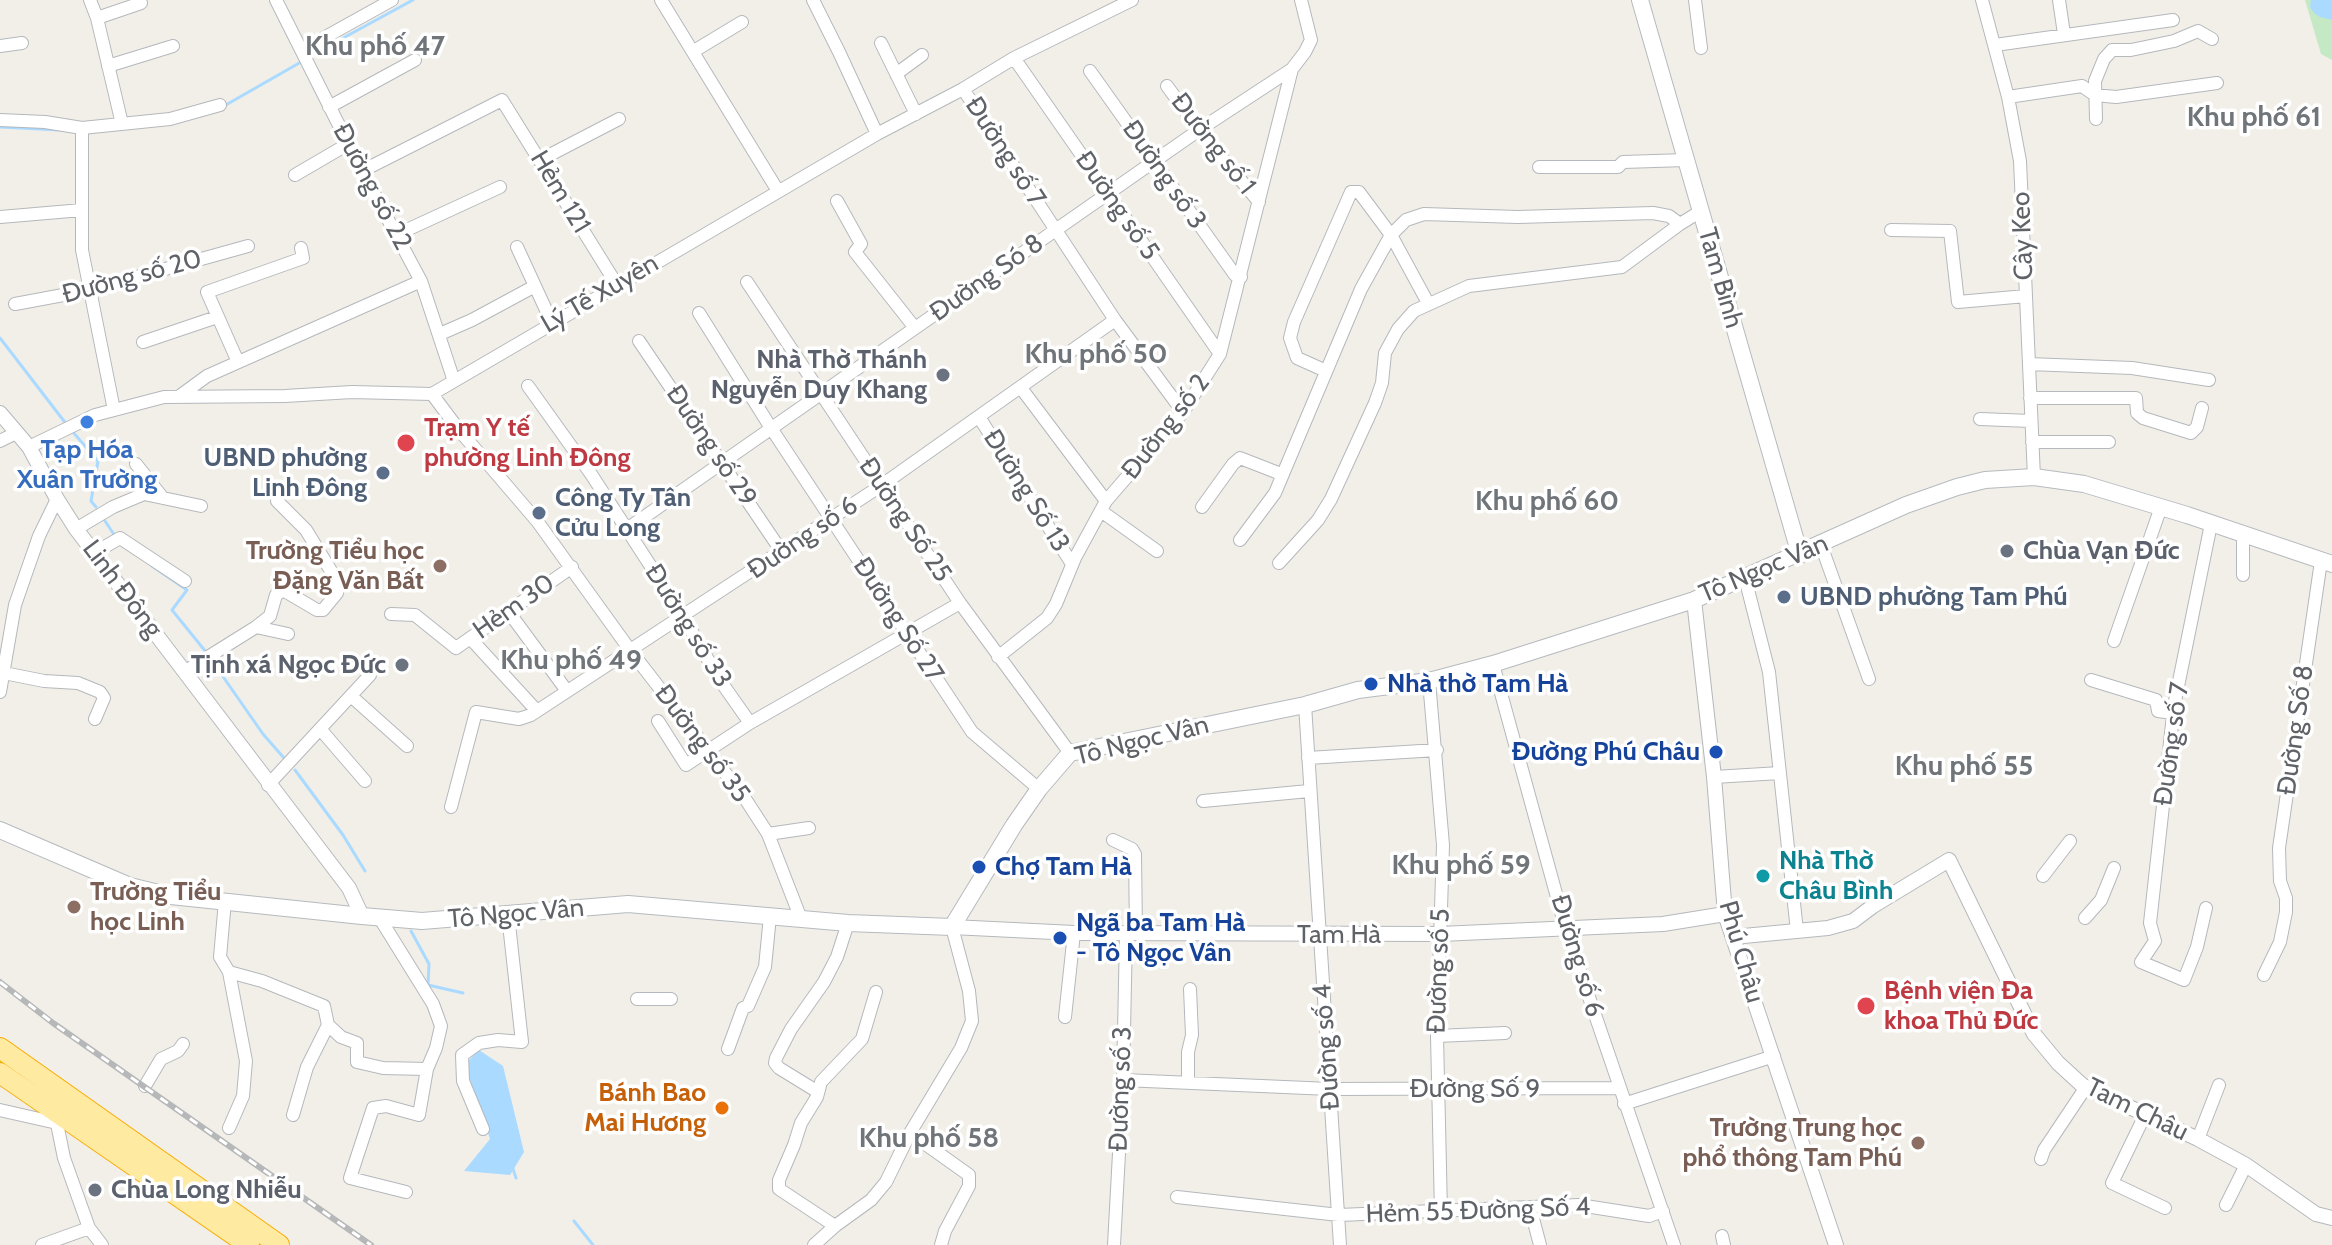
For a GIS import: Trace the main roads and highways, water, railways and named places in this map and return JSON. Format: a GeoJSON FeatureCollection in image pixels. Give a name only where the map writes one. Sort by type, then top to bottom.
{"type":"FeatureCollection","features":[{"type":"Feature","properties":{"kind":"highway"},"geometry":{"type":"LineString","coordinates":[[0,1048],[279,1245]]}},
{"type":"Feature","properties":{"kind":"highway"},"geometry":{"type":"LineString","coordinates":[[0,1073],[55,1116],[246,1244]]}},
{"type":"Feature","properties":{"kind":"main road","name":"Tam Bình"},"geometry":{"type":"LineString","coordinates":[[1640,0],[1800,555]]}},
{"type":"Feature","properties":{"kind":"main road","name":"Tô Ngọc Vân"},"geometry":{"type":"LineString","coordinates":[[1,830],[130,886],[171,896],[371,917],[422,921],[628,904],[848,923],[952,927],[1014,825],[1070,753],[1305,705],[1358,690],[1429,681],[1493,664],[1694,600],[1906,505],[1957,487],[1985,480],[2034,477],[2084,484],[2326,563]]}},
{"type":"Feature","properties":{"kind":"water"},"geometry":{"type":"Polygon","coordinates":[[[2311,0],[2332,0],[2332,20],[2314,13],[2310,7],[2311,0]]]}},
{"type":"Feature","properties":{"kind":"water"},"geometry":{"type":"Polygon","coordinates":[[[479,1050],[503,1066],[524,1152],[510,1175],[464,1171],[490,1139],[468,1073],[468,1061],[479,1050]]]}},
{"type":"Feature","properties":{"kind":"waterway"},"geometry":{"type":"LineString","coordinates":[[310,56],[413,0]]}},
{"type":"Feature","properties":{"kind":"waterway"},"geometry":{"type":"LineString","coordinates":[[224,106],[301,62]]}},
{"type":"Feature","properties":{"kind":"waterway"},"geometry":{"type":"LineString","coordinates":[[0,127],[60,130]]}},
{"type":"Feature","properties":{"kind":"waterway"},"geometry":{"type":"LineString","coordinates":[[0,338],[67,425]]}},
{"type":"Feature","properties":{"kind":"waterway"},"geometry":{"type":"LineString","coordinates":[[72,431],[98,461],[91,501],[96,507]]}},
{"type":"Feature","properties":{"kind":"waterway"},"geometry":{"type":"LineString","coordinates":[[105,521],[115,536]]}},
{"type":"Feature","properties":{"kind":"waterway"},"geometry":{"type":"LineString","coordinates":[[152,566],[187,590],[172,610],[206,652]]}},
{"type":"Feature","properties":{"kind":"waterway"},"geometry":{"type":"LineString","coordinates":[[210,658],[263,734],[284,758]]}},
{"type":"Feature","properties":{"kind":"waterway"},"geometry":{"type":"LineString","coordinates":[[295,770],[343,835],[365,871]]}},
{"type":"Feature","properties":{"kind":"waterway"},"geometry":{"type":"LineString","coordinates":[[411,931],[429,964],[428,985],[463,993]]}},
{"type":"Feature","properties":{"kind":"waterway"},"geometry":{"type":"LineString","coordinates":[[512,1166],[516,1178]]}},
{"type":"Feature","properties":{"kind":"waterway"},"geometry":{"type":"LineString","coordinates":[[574,1221],[593,1245]]}},
{"type":"Feature","properties":{"kind":"railway"},"geometry":{"type":"LineString","coordinates":[[0,982],[53,1023],[371,1245]]}},
{"type":"Feature","properties":{"kind":"place","name":"Nhà Thờ Thánh Nguyễn Duy Khang"},"geometry":{"type":"Point","coordinates":[943,375]}},
{"type":"Feature","properties":{"kind":"place","name":"Tạp Hóa Xuân Trường"},"geometry":{"type":"Point","coordinates":[87,422]}},
{"type":"Feature","properties":{"kind":"place","name":"Trạm Y tế phường Linh Đông"},"geometry":{"type":"Point","coordinates":[406,443]}},
{"type":"Feature","properties":{"kind":"place","name":"UBND phường Linh Đông"},"geometry":{"type":"Point","coordinates":[383,473]}},
{"type":"Feature","properties":{"kind":"place","name":"Công Ty Tân Cửu Long"},"geometry":{"type":"Point","coordinates":[539,513]}},
{"type":"Feature","properties":{"kind":"place","name":"Chùa Vạn Đức"},"geometry":{"type":"Point","coordinates":[2007,551]}},
{"type":"Feature","properties":{"kind":"place","name":"Trường Tiểu học Đặng Văn Bất"},"geometry":{"type":"Point","coordinates":[440,566]}},
{"type":"Feature","properties":{"kind":"place","name":"UBND phường Tam Phú"},"geometry":{"type":"Point","coordinates":[1784,597]}},
{"type":"Feature","properties":{"kind":"place","name":"Tịnh xá Ngọc Đức"},"geometry":{"type":"Point","coordinates":[402,665]}},
{"type":"Feature","properties":{"kind":"place","name":"Nhà thờ Tam Hà"},"geometry":{"type":"Point","coordinates":[1371,684]}},
{"type":"Feature","properties":{"kind":"place","name":"Đường Phú Châu"},"geometry":{"type":"Point","coordinates":[1716,752]}},
{"type":"Feature","properties":{"kind":"place","name":"Chợ Tam Hà"},"geometry":{"type":"Point","coordinates":[979,867]}},
{"type":"Feature","properties":{"kind":"place","name":"Nhà Thờ Châu Bình"},"geometry":{"type":"Point","coordinates":[1763,876]}},
{"type":"Feature","properties":{"kind":"place","name":"Trường Tiểu học Linh"},"geometry":{"type":"Point","coordinates":[74,907]}},
{"type":"Feature","properties":{"kind":"place","name":"Ngã ba Tam Hà - Tô Ngọc Vân"},"geometry":{"type":"Point","coordinates":[1060,938]}},
{"type":"Feature","properties":{"kind":"place","name":"Bệnh viện Đa khoa Thủ Đức"},"geometry":{"type":"Point","coordinates":[1866,1006]}},
{"type":"Feature","properties":{"kind":"place","name":"Bánh Bao Mai Hương"},"geometry":{"type":"Point","coordinates":[722,1108]}},
{"type":"Feature","properties":{"kind":"place","name":"Trường Trung học phổ thông Tam Phú"},"geometry":{"type":"Point","coordinates":[1918,1143]}},
{"type":"Feature","properties":{"kind":"place","name":"Chùa Long Nhiễu"},"geometry":{"type":"Point","coordinates":[95,1190]}},
{"type":"Feature","properties":{"kind":"district","name":"Khu phố 47"},"geometry":{"type":"Point","coordinates":[375,47]}},
{"type":"Feature","properties":{"kind":"district","name":"Khu phố 61"},"geometry":{"type":"Point","coordinates":[2254,118]}},
{"type":"Feature","properties":{"kind":"district","name":"Khu phố 50"},"geometry":{"type":"Point","coordinates":[1096,355]}},
{"type":"Feature","properties":{"kind":"district","name":"Khu phố 60"},"geometry":{"type":"Point","coordinates":[1547,502]}},
{"type":"Feature","properties":{"kind":"district","name":"Khu phố 49"},"geometry":{"type":"Point","coordinates":[571,661]}},
{"type":"Feature","properties":{"kind":"district","name":"Khu phố 55"},"geometry":{"type":"Point","coordinates":[1964,767]}},
{"type":"Feature","properties":{"kind":"district","name":"Khu phố 59"},"geometry":{"type":"Point","coordinates":[1461,866]}},
{"type":"Feature","properties":{"kind":"district","name":"Khu phố 58"},"geometry":{"type":"Point","coordinates":[929,1139]}}]}
